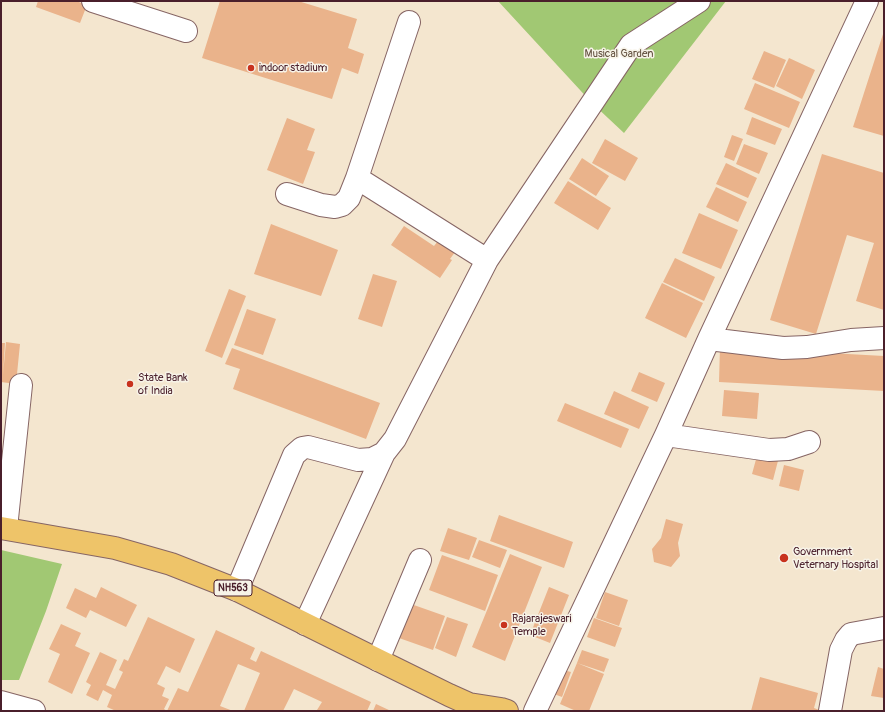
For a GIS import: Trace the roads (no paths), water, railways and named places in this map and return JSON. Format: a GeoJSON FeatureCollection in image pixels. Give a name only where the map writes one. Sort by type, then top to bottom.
{"type":"FeatureCollection","features":[{"type":"Feature","properties":{"kind":"highway","name":"NH563"},"geometry":{"type":"LineString","coordinates":[[3,528],[115,548],[171,564],[237,590],[470,707],[501,709],[507,711]]}},
{"type":"Feature","properties":{"kind":"street"},"geometry":{"type":"LineString","coordinates":[[93,1],[186,31]]}},
{"type":"Feature","properties":{"kind":"street"},"geometry":{"type":"LineString","coordinates":[[305,624],[384,453],[395,439],[487,260],[631,45],[699,1]]}},
{"type":"Feature","properties":{"kind":"street"},"geometry":{"type":"LineString","coordinates":[[536,711],[666,435],[709,339],[867,1]]}},
{"type":"Feature","properties":{"kind":"street"},"geometry":{"type":"LineString","coordinates":[[287,194],[321,205],[335,207],[342,205],[349,198],[409,22]]}},
{"type":"Feature","properties":{"kind":"street"},"geometry":{"type":"LineString","coordinates":[[356,178],[487,260]]}},
{"type":"Feature","properties":{"kind":"street"},"geometry":{"type":"LineString","coordinates":[[709,339],[783,348],[807,347],[883,335]]}},
{"type":"Feature","properties":{"kind":"street"},"geometry":{"type":"LineString","coordinates":[[3,528],[21,385]]}},
{"type":"Feature","properties":{"kind":"street"},"geometry":{"type":"LineString","coordinates":[[666,435],[769,450],[788,449],[809,442]]}},
{"type":"Feature","properties":{"kind":"street"},"geometry":{"type":"LineString","coordinates":[[237,590],[294,454],[302,448],[308,447],[358,460],[372,459],[384,453]]}},
{"type":"Feature","properties":{"kind":"street"},"geometry":{"type":"LineString","coordinates":[[378,660],[420,560]]}},
{"type":"Feature","properties":{"kind":"street"},"geometry":{"type":"LineString","coordinates":[[830,711],[841,650],[846,640],[851,634],[884,628]]}},
{"type":"Feature","properties":{"kind":"street"},"geometry":{"type":"LineString","coordinates":[[1,702],[34,711]]}},
{"type":"Feature","properties":{"kind":"place","name":"indoor stadium"},"geometry":{"type":"Point","coordinates":[251,68]}},
{"type":"Feature","properties":{"kind":"place","name":"State Bank of India"},"geometry":{"type":"Point","coordinates":[130,384]}},
{"type":"Feature","properties":{"kind":"place","name":"Government Veternary Hospital"},"geometry":{"type":"Point","coordinates":[784,558]}},
{"type":"Feature","properties":{"kind":"place","name":"Rajarajeswari Temple"},"geometry":{"type":"Point","coordinates":[504,625]}},
{"type":"Feature","properties":{"kind":"park label","name":"Musical Garden"},"geometry":{"type":"Point","coordinates":[619,54]}}]}
